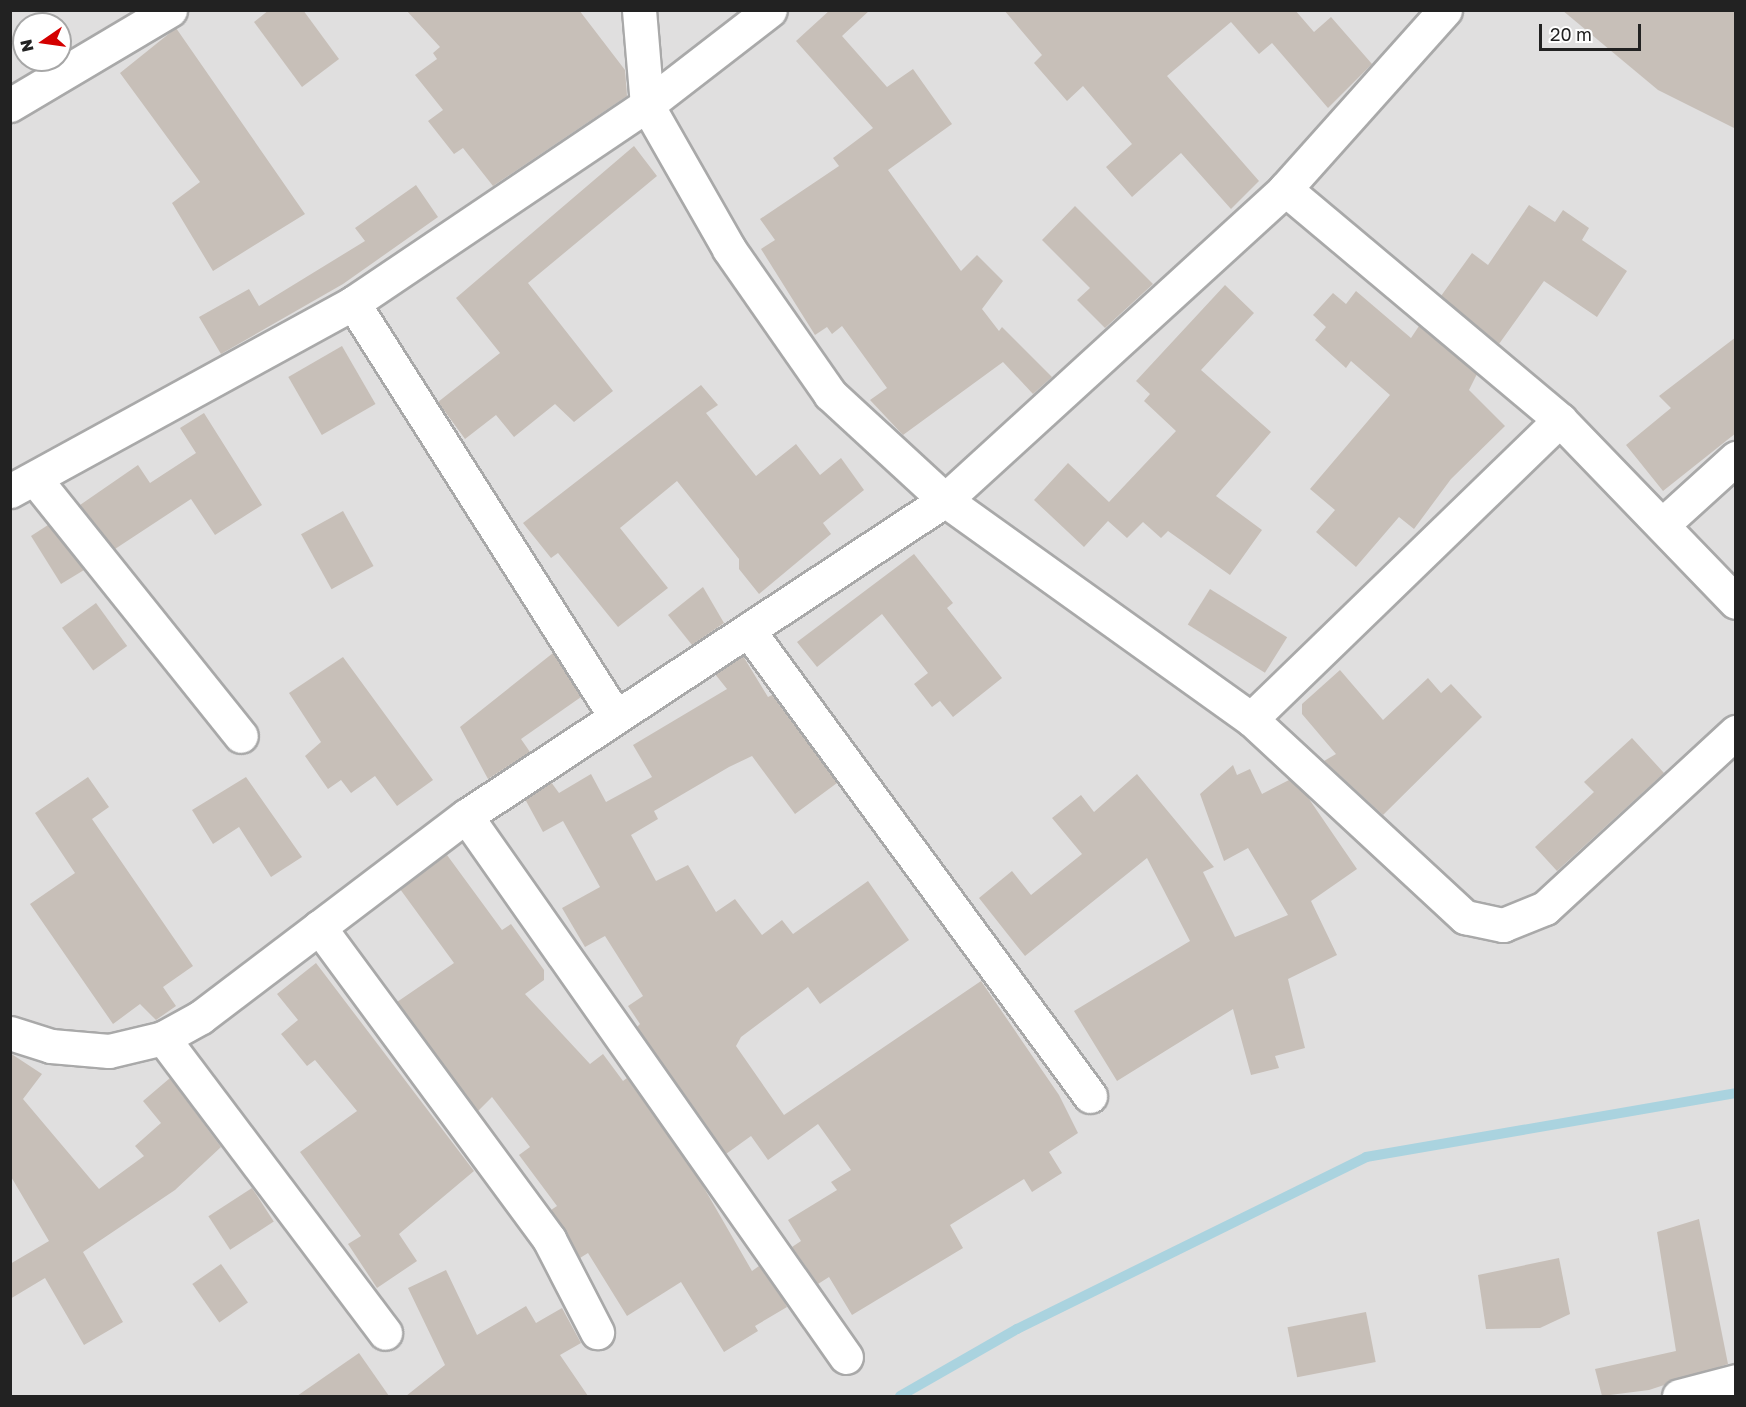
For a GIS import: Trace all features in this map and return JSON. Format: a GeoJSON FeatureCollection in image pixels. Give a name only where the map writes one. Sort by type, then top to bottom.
{"type":"FeatureCollection","features":[{"type":"Feature","properties":{"kind":"street"},"geometry":{"type":"LineString","coordinates":[[10,105],[170,10]]}},
{"type":"Feature","properties":{"kind":"street"},"geometry":{"type":"LineString","coordinates":[[639,10],[647,105],[729,249],[830,394],[945,500],[1251,718],[1465,917],[1503,925],[1545,908],[1736,732]]}},
{"type":"Feature","properties":{"kind":"street"},"geometry":{"type":"LineString","coordinates":[[241,736],[23,485],[353,303],[647,105],[770,10]]}},
{"type":"Feature","properties":{"kind":"street"},"geometry":{"type":"LineString","coordinates":[[10,1033],[51,1046],[109,1051],[163,1038],[201,1017],[466,816],[945,500],[1285,189],[1445,10]]}},
{"type":"Feature","properties":{"kind":"street"},"geometry":{"type":"LineString","coordinates":[[1285,189],[1560,420],[1736,602]]}},
{"type":"Feature","properties":{"kind":"street"},"geometry":{"type":"LineString","coordinates":[[353,303],[616,717]]}},
{"type":"Feature","properties":{"kind":"street"},"geometry":{"type":"LineString","coordinates":[[1251,718],[1560,420]]}},
{"type":"Feature","properties":{"kind":"street"},"geometry":{"type":"LineString","coordinates":[[1662,525],[1736,458]]}},
{"type":"Feature","properties":{"kind":"street"},"geometry":{"type":"LineString","coordinates":[[748,630],[1090,1096]]}},
{"type":"Feature","properties":{"kind":"street"},"geometry":{"type":"LineString","coordinates":[[466,816],[846,1357]]}},
{"type":"Feature","properties":{"kind":"street"},"geometry":{"type":"LineString","coordinates":[[319,927],[549,1239],[597,1332]]}},
{"type":"Feature","properties":{"kind":"street"},"geometry":{"type":"LineString","coordinates":[[163,1038],[386,1332]]}},
{"type":"Feature","properties":{"kind":"street"},"geometry":{"type":"LineString","coordinates":[[1678,1396],[1736,1381]]}},
{"type":"Feature","properties":{"kind":"shaded area"},"geometry":{"type":"Polygon","coordinates":[[[11,11],[1735,11],[1735,1396],[11,1396],[11,11]]]}},
{"type":"Feature","properties":{"kind":"building"},"geometry":{"type":"Polygon","coordinates":[[[269,10],[303,10],[339,59],[302,87],[254,22],[269,10]]]}},
{"type":"Feature","properties":{"kind":"building"},"geometry":{"type":"Polygon","coordinates":[[[406,10],[579,10],[625,70],[627,96],[493,186],[463,148],[454,154],[428,121],[443,110],[415,75],[437,59],[433,53],[440,47],[406,10]]]}},
{"type":"Feature","properties":{"kind":"building"},"geometry":{"type":"Polygon","coordinates":[[[830,10],[870,10],[842,36],[887,87],[913,69],[952,124],[888,170],[961,271],[977,255],[1003,281],[982,309],[999,331],[1002,327],[1052,377],[1033,394],[1003,362],[903,435],[870,400],[887,388],[842,326],[832,334],[827,327],[815,335],[761,249],[775,240],[760,219],[839,166],[833,158],[873,128],[796,41],[830,10]]]}},
{"type":"Feature","properties":{"kind":"building"},"geometry":{"type":"Polygon","coordinates":[[[1004,10],[1295,10],[1314,32],[1331,17],[1372,64],[1328,108],[1272,43],[1259,54],[1231,22],[1167,76],[1259,181],[1231,209],[1181,153],[1132,197],[1106,167],[1132,144],[1083,86],[1067,101],[1034,63],[1042,55],[1004,10]]]}},
{"type":"Feature","properties":{"kind":"building"},"geometry":{"type":"Polygon","coordinates":[[[1562,10],[1736,10],[1736,129],[1658,90],[1562,10]]]}},
{"type":"Feature","properties":{"kind":"building"},"geometry":{"type":"Polygon","coordinates":[[[176,28],[305,214],[213,271],[172,203],[200,182],[120,73],[176,28]]]}},
{"type":"Feature","properties":{"kind":"building"},"geometry":{"type":"Polygon","coordinates":[[[634,146],[657,176],[528,283],[613,391],[574,422],[555,404],[514,437],[496,415],[465,439],[438,402],[500,353],[456,298],[634,146]]]}},
{"type":"Feature","properties":{"kind":"building"},"geometry":{"type":"Polygon","coordinates":[[[416,185],[438,217],[343,284],[221,354],[199,317],[249,289],[259,306],[365,241],[355,228],[416,185]]]}},
{"type":"Feature","properties":{"kind":"building"},"geometry":{"type":"Polygon","coordinates":[[[1529,205],[1555,222],[1563,210],[1589,228],[1582,240],[1627,271],[1597,317],[1544,281],[1499,344],[1441,296],[1472,253],[1488,265],[1529,205]]]}},
{"type":"Feature","properties":{"kind":"building"},"geometry":{"type":"Polygon","coordinates":[[[1075,206],[1153,284],[1105,328],[1077,300],[1090,288],[1042,240],[1075,206]]]}},
{"type":"Feature","properties":{"kind":"building"},"geometry":{"type":"Polygon","coordinates":[[[1225,285],[1254,313],[1201,370],[1271,432],[1216,496],[1262,530],[1230,575],[1168,531],[1161,538],[1143,522],[1127,538],[1108,521],[1084,547],[1034,500],[1068,463],[1109,502],[1176,431],[1144,401],[1150,394],[1136,381],[1225,285]]]}},
{"type":"Feature","properties":{"kind":"building"},"geometry":{"type":"Polygon","coordinates":[[[1356,291],[1411,338],[1419,326],[1477,374],[1469,390],[1505,426],[1451,479],[1414,529],[1399,517],[1356,567],[1316,532],[1335,510],[1310,489],[1390,395],[1351,361],[1346,368],[1315,340],[1326,327],[1313,315],[1333,293],[1346,304],[1356,291]]]}},
{"type":"Feature","properties":{"kind":"building"},"geometry":{"type":"Polygon","coordinates":[[[1736,337],[1736,433],[1663,491],[1626,445],[1671,408],[1659,396],[1736,337]]]}},
{"type":"Feature","properties":{"kind":"building"},"geometry":{"type":"Polygon","coordinates":[[[342,346],[376,404],[322,435],[288,377],[342,346]]]}},
{"type":"Feature","properties":{"kind":"building"},"geometry":{"type":"Polygon","coordinates":[[[701,385],[718,405],[706,413],[756,476],[796,444],[820,475],[841,458],[864,490],[823,523],[831,534],[759,594],[739,569],[739,559],[677,481],[620,528],[668,588],[618,627],[558,553],[551,558],[523,523],[701,385]]]}},
{"type":"Feature","properties":{"kind":"building"},"geometry":{"type":"Polygon","coordinates":[[[204,413],[262,505],[215,535],[191,499],[115,549],[80,505],[138,465],[150,483],[196,453],[180,428],[204,413]]]}},
{"type":"Feature","properties":{"kind":"building"},"geometry":{"type":"Polygon","coordinates":[[[343,511],[374,566],[332,589],[301,534],[343,511]]]}},
{"type":"Feature","properties":{"kind":"building"},"geometry":{"type":"Polygon","coordinates":[[[48,525],[84,570],[61,584],[31,536],[48,525]]]}},
{"type":"Feature","properties":{"kind":"building"},"geometry":{"type":"Polygon","coordinates":[[[914,554],[953,603],[947,608],[1002,678],[953,717],[940,701],[932,707],[914,684],[928,673],[882,614],[817,667],[797,642],[914,554]]]}},
{"type":"Feature","properties":{"kind":"building"},"geometry":{"type":"Polygon","coordinates":[[[703,587],[724,623],[692,645],[668,615],[703,587]]]}},
{"type":"Feature","properties":{"kind":"building"},"geometry":{"type":"Polygon","coordinates":[[[1210,589],[1287,637],[1265,673],[1188,625],[1210,589]]]}},
{"type":"Feature","properties":{"kind":"building"},"geometry":{"type":"Polygon","coordinates":[[[96,603],[127,646],[93,671],[62,628],[96,603]]]}},
{"type":"Feature","properties":{"kind":"building"},"geometry":{"type":"Polygon","coordinates":[[[553,653],[581,697],[521,739],[530,752],[488,779],[460,727],[553,653]]]}},
{"type":"Feature","properties":{"kind":"building"},"geometry":{"type":"Polygon","coordinates":[[[743,656],[768,697],[772,695],[837,783],[795,814],[752,756],[729,767],[654,811],[658,819],[631,835],[656,881],[688,865],[716,912],[735,899],[762,935],[782,920],[793,934],[868,881],[909,940],[820,1004],[808,987],[741,1037],[736,1046],[784,1115],[981,981],[1059,1095],[1078,1133],[1049,1152],[1062,1173],[1032,1192],[1024,1179],[950,1225],[963,1248],[852,1315],[829,1277],[818,1284],[792,1247],[801,1241],[788,1220],[837,1190],[831,1182],[851,1170],[818,1124],[768,1160],[751,1136],[726,1154],[637,1027],[640,1024],[628,1006],[643,996],[605,936],[585,947],[562,908],[600,887],[563,821],[543,832],[525,799],[551,782],[559,793],[591,774],[606,802],[652,777],[633,745],[727,689],[715,674],[743,656]]]}},
{"type":"Feature","properties":{"kind":"building"},"geometry":{"type":"Polygon","coordinates":[[[343,657],[433,780],[397,806],[375,776],[351,793],[341,780],[328,789],[305,756],[321,742],[289,693],[343,657]]]}},
{"type":"Feature","properties":{"kind":"building"},"geometry":{"type":"Polygon","coordinates":[[[1340,670],[1383,720],[1428,678],[1441,693],[1451,684],[1482,717],[1383,815],[1324,761],[1336,754],[1302,714],[1302,704],[1340,670]]]}},
{"type":"Feature","properties":{"kind":"building"},"geometry":{"type":"Polygon","coordinates":[[[1632,738],[1664,773],[1557,871],[1535,847],[1594,792],[1584,782],[1632,738]]]}},
{"type":"Feature","properties":{"kind":"building"},"geometry":{"type":"Polygon","coordinates":[[[1233,765],[1237,775],[1250,769],[1262,794],[1289,780],[1307,796],[1357,869],[1311,901],[1337,955],[1288,979],[1305,1048],[1275,1056],[1279,1068],[1251,1075],[1233,1009],[1117,1081],[1074,1011],[1190,941],[1147,858],[1025,956],[979,898],[1012,871],[1031,895],[1082,854],[1052,818],[1081,795],[1094,812],[1137,774],[1214,867],[1203,872],[1235,937],[1288,915],[1248,848],[1224,861],[1200,794],[1233,765]]]}},
{"type":"Feature","properties":{"kind":"building"},"geometry":{"type":"Polygon","coordinates":[[[88,777],[109,807],[92,819],[193,966],[163,987],[176,1006],[156,1020],[140,1004],[113,1024],[30,904],[75,873],[35,813],[88,777]]]}},
{"type":"Feature","properties":{"kind":"building"},"geometry":{"type":"Polygon","coordinates":[[[246,777],[302,857],[271,877],[239,827],[213,844],[192,810],[246,777]]]}},
{"type":"Feature","properties":{"kind":"building"},"geometry":{"type":"Polygon","coordinates":[[[447,855],[502,930],[511,924],[544,970],[544,980],[525,994],[590,1064],[603,1054],[623,1081],[627,1078],[700,1181],[752,1271],[759,1266],[785,1303],[787,1307],[755,1326],[758,1331],[724,1352],[681,1282],[627,1316],[588,1253],[580,1258],[551,1210],[557,1206],[519,1155],[530,1147],[492,1097],[478,1111],[397,1002],[454,963],[400,889],[447,855]]]}},
{"type":"Feature","properties":{"kind":"building"},"geometry":{"type":"Polygon","coordinates":[[[316,963],[474,1171],[399,1234],[417,1261],[377,1288],[348,1244],[361,1236],[300,1152],[357,1111],[315,1060],[307,1066],[281,1034],[298,1020],[277,994],[316,963]]]}},
{"type":"Feature","properties":{"kind":"building"},"geometry":{"type":"Polygon","coordinates":[[[10,1053],[42,1074],[23,1099],[99,1189],[144,1156],[135,1146],[161,1123],[143,1101],[170,1078],[221,1147],[175,1190],[83,1252],[123,1322],[84,1345],[45,1278],[10,1299],[10,1264],[49,1241],[10,1175],[10,1053]]]}},
{"type":"Feature","properties":{"kind":"building"},"geometry":{"type":"Polygon","coordinates":[[[252,1188],[274,1222],[230,1250],[208,1216],[252,1188]]]}},
{"type":"Feature","properties":{"kind":"building"},"geometry":{"type":"Polygon","coordinates":[[[1699,1219],[1728,1364],[1649,1390],[1602,1396],[1595,1369],[1676,1351],[1657,1232],[1699,1219]]]}},
{"type":"Feature","properties":{"kind":"building"},"geometry":{"type":"Polygon","coordinates":[[[1559,1258],[1570,1314],[1540,1328],[1486,1329],[1478,1275],[1559,1258]]]}},
{"type":"Feature","properties":{"kind":"building"},"geometry":{"type":"Polygon","coordinates":[[[221,1264],[248,1303],[219,1323],[192,1284],[221,1264]]]}},
{"type":"Feature","properties":{"kind":"building"},"geometry":{"type":"Polygon","coordinates":[[[446,1270],[477,1335],[526,1306],[536,1323],[562,1308],[581,1343],[560,1355],[588,1396],[406,1396],[445,1365],[408,1288],[446,1270]]]}},
{"type":"Feature","properties":{"kind":"building"},"geometry":{"type":"Polygon","coordinates":[[[1366,1312],[1376,1362],[1297,1377],[1287,1327],[1366,1312]]]}},
{"type":"Feature","properties":{"kind":"building"},"geometry":{"type":"Polygon","coordinates":[[[359,1353],[389,1396],[297,1396],[359,1353]]]}},
{"type":"Feature","properties":{"kind":"waterway"},"geometry":{"type":"LineString","coordinates":[[900,1396],[1017,1329],[1366,1157],[1736,1093]]}}]}
